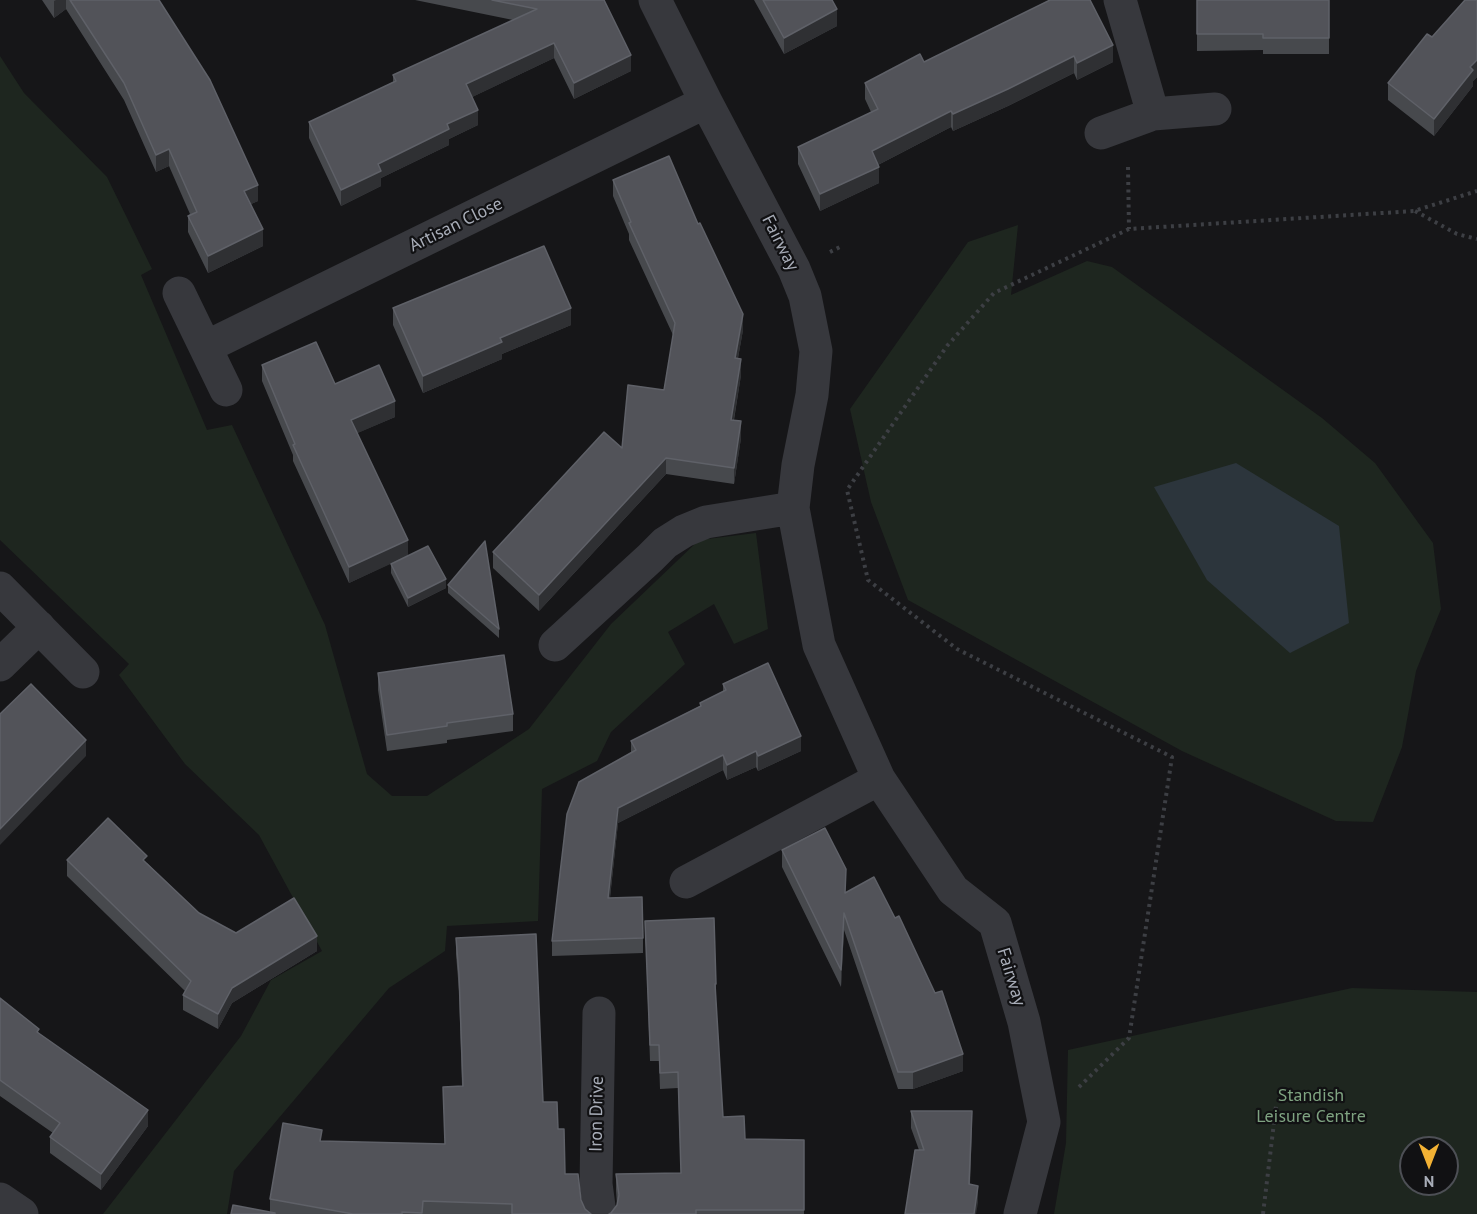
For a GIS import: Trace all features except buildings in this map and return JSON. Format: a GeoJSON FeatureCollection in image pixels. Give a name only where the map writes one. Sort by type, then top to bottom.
{"type":"FeatureCollection","features":[{"type":"Feature","properties":{"kind":"street","name":"Fairway"},"geometry":{"type":"LineString","coordinates":[[655,0],[794,269],[805,296],[816,351],[812,395],[798,465],[793,508],[819,645],[879,779],[952,890],[995,923],[1024,1022],[1044,1122],[1020,1214]]}},
{"type":"Feature","properties":{"kind":"street"},"geometry":{"type":"LineString","coordinates":[[1120,0],[1127,124],[1215,109]]}},
{"type":"Feature","properties":{"kind":"street","name":"Artisan Close"},"geometry":{"type":"LineString","coordinates":[[206,347],[706,102]]}},
{"type":"Feature","properties":{"kind":"street"},"geometry":{"type":"LineString","coordinates":[[179,293],[226,390]]}},
{"type":"Feature","properties":{"kind":"street"},"geometry":{"type":"LineString","coordinates":[[555,645],[664,543],[684,531],[716,520],[793,508]]}},
{"type":"Feature","properties":{"kind":"street"},"geometry":{"type":"LineString","coordinates":[[0,588],[83,672]]}},
{"type":"Feature","properties":{"kind":"street"},"geometry":{"type":"LineString","coordinates":[[0,665],[39,627]]}},
{"type":"Feature","properties":{"kind":"street"},"geometry":{"type":"LineString","coordinates":[[686,882],[879,779]]}},
{"type":"Feature","properties":{"kind":"street","name":"Iron Drive"},"geometry":{"type":"LineString","coordinates":[[599,1013],[596,1184],[600,1214]]}},
{"type":"Feature","properties":{"kind":"street"},"geometry":{"type":"LineString","coordinates":[[0,1199],[22,1214]]}},
{"type":"Feature","properties":{"kind":"path"},"geometry":{"type":"LineString","coordinates":[[1127,124],[1129,229]]}},
{"type":"Feature","properties":{"kind":"path"},"geometry":{"type":"LineString","coordinates":[[1044,1122],[1129,1038],[1172,757],[957,649],[868,580],[847,490],[947,346],[994,293],[1129,229],[1414,211],[1477,191]]}},
{"type":"Feature","properties":{"kind":"path"},"geometry":{"type":"LineString","coordinates":[[1414,211],[1457,234],[1477,239]]}},
{"type":"Feature","properties":{"kind":"path"},"geometry":{"type":"LineString","coordinates":[[1263,1214],[1276,1106]]}},
{"type":"Feature","properties":{"kind":"green space"},"geometry":{"type":"Polygon","coordinates":[[[0,56],[24,93],[107,177],[152,269],[141,275],[207,430],[232,425],[325,625],[367,774],[392,796],[427,796],[529,729],[611,624],[699,540],[756,533],[768,629],[734,644],[714,604],[668,632],[685,664],[611,732],[597,761],[542,789],[538,921],[447,926],[445,951],[389,988],[234,1171],[227,1214],[103,1214],[241,1036],[271,980],[322,951],[259,835],[185,764],[119,675],[129,664],[0,540],[0,56]]]}},
{"type":"Feature","properties":{"kind":"green space"},"geometry":{"type":"Polygon","coordinates":[[[1018,225],[1011,295],[1087,261],[1112,267],[1322,418],[1375,463],[1433,543],[1441,609],[1416,671],[1402,747],[1373,822],[1336,821],[1182,751],[908,600],[871,502],[850,409],[968,242],[1018,225]]]}},
{"type":"Feature","properties":{"kind":"green space","name":"Standish Leisure Centre"},"geometry":{"type":"Polygon","coordinates":[[[1352,988],[1477,992],[1477,1214],[1054,1214],[1066,1143],[1068,1050],[1352,988]]]}},
{"type":"Feature","properties":{"kind":"shaded area"},"geometry":{"type":"Polygon","coordinates":[[[1236,463],[1339,526],[1349,623],[1290,653],[1207,580],[1154,487],[1236,463]]]}}]}
